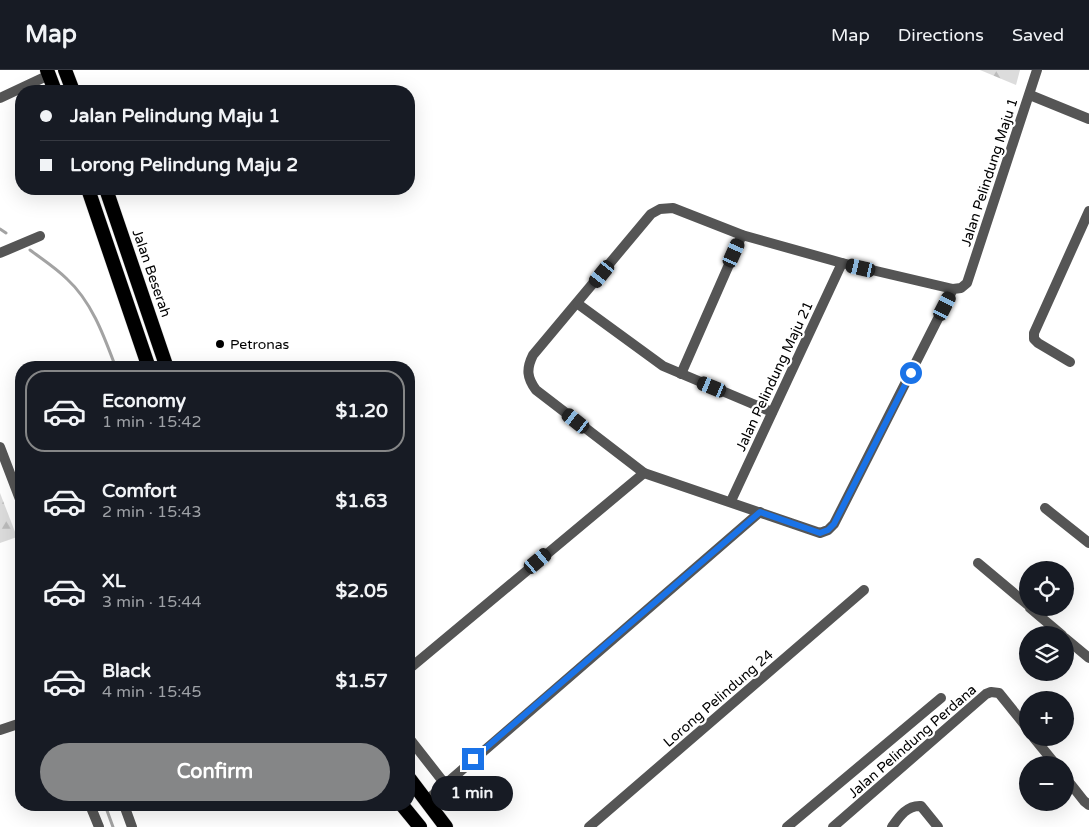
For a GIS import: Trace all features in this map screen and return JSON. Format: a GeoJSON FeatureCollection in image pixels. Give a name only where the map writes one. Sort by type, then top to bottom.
{"type":"FeatureCollection","features":[{"type":"Feature","properties":{"kind":"highway"},"geometry":{"type":"LineString","coordinates":[[65,70],[71,85]]}},
{"type":"Feature","properties":{"kind":"highway"},"geometry":{"type":"LineString","coordinates":[[48,72],[53,85]]}},
{"type":"Feature","properties":{"kind":"highway"},"geometry":{"type":"LineString","coordinates":[[90,195],[147,361]]}},
{"type":"Feature","properties":{"kind":"highway","name":"Jalan Beserah"},"geometry":{"type":"LineString","coordinates":[[108,195],[165,361]]}},
{"type":"Feature","properties":{"kind":"highway"},"geometry":{"type":"LineString","coordinates":[[415,786],[446,827]]}},
{"type":"Feature","properties":{"kind":"highway"},"geometry":{"type":"LineString","coordinates":[[407,811],[420,827]]}},
{"type":"Feature","properties":{"kind":"street","name":"Jalan Pelindung Maju 1"},"geometry":{"type":"LineString","coordinates":[[953,289],[961,288],[967,283],[1037,70]]}},
{"type":"Feature","properties":{"kind":"street"},"geometry":{"type":"LineString","coordinates":[[24,85],[48,72]]}},
{"type":"Feature","properties":{"kind":"street"},"geometry":{"type":"LineString","coordinates":[[0,98],[15,90]]}},
{"type":"Feature","properties":{"kind":"street"},"geometry":{"type":"LineString","coordinates":[[1030,95],[1089,119]]}},
{"type":"Feature","properties":{"kind":"street"},"geometry":{"type":"LineString","coordinates":[[673,208],[742,235],[842,263],[953,289],[834,524],[828,530],[820,533],[731,501],[644,473],[536,390],[528,376],[527,370],[533,356],[651,214],[660,209],[673,208]]}},
{"type":"Feature","properties":{"kind":"street"},"geometry":{"type":"LineString","coordinates":[[1070,362],[1034,338],[1034,333],[1089,212]]}},
{"type":"Feature","properties":{"kind":"street"},"geometry":{"type":"LineString","coordinates":[[681,374],[742,235]]}},
{"type":"Feature","properties":{"kind":"street"},"geometry":{"type":"LineString","coordinates":[[0,253],[40,236]]}},
{"type":"Feature","properties":{"kind":"street","name":"Jalan Pelindung Maju 21"},"geometry":{"type":"LineString","coordinates":[[731,501],[842,263]]}},
{"type":"Feature","properties":{"kind":"street"},"geometry":{"type":"LineString","coordinates":[[578,304],[663,366],[772,412]]}},
{"type":"Feature","properties":{"kind":"street"},"geometry":{"type":"LineString","coordinates":[[0,447],[15,486]]}},
{"type":"Feature","properties":{"kind":"street"},"geometry":{"type":"LineString","coordinates":[[415,664],[644,473]]}},
{"type":"Feature","properties":{"kind":"street"},"geometry":{"type":"LineString","coordinates":[[1045,508],[1089,543]]}},
{"type":"Feature","properties":{"kind":"street"},"geometry":{"type":"LineString","coordinates":[[426,801],[760,512]]}},
{"type":"Feature","properties":{"kind":"street"},"geometry":{"type":"LineString","coordinates":[[978,563],[1019,598]]}},
{"type":"Feature","properties":{"kind":"street","name":"Lorong Pelindung 24"},"geometry":{"type":"LineString","coordinates":[[589,827],[864,590]]}},
{"type":"Feature","properties":{"kind":"street"},"geometry":{"type":"LineString","coordinates":[[1040,616],[1052,626]]}},
{"type":"Feature","properties":{"kind":"street"},"geometry":{"type":"LineString","coordinates":[[1074,646],[1089,658]]}},
{"type":"Feature","properties":{"kind":"street","name":"Jalan Pelindung Perdana"},"geometry":{"type":"LineString","coordinates":[[833,827],[986,694],[991,692],[999,693],[1019,718]]}},
{"type":"Feature","properties":{"kind":"street","name":"Jalan Pelindung Perdana"},"geometry":{"type":"LineString","coordinates":[[787,827],[941,698]]}},
{"type":"Feature","properties":{"kind":"street"},"geometry":{"type":"LineString","coordinates":[[0,730],[15,725]]}},
{"type":"Feature","properties":{"kind":"street"},"geometry":{"type":"LineString","coordinates":[[415,746],[445,784]]}},
{"type":"Feature","properties":{"kind":"street"},"geometry":{"type":"LineString","coordinates":[[1041,746],[1049,756]]}},
{"type":"Feature","properties":{"kind":"street"},"geometry":{"type":"LineString","coordinates":[[1074,788],[1089,805]]}},
{"type":"Feature","properties":{"kind":"street"},"geometry":{"type":"LineString","coordinates":[[892,827],[906,810],[914,805],[921,806],[938,827]]}},
{"type":"Feature","properties":{"kind":"street"},"geometry":{"type":"LineString","coordinates":[[92,811],[99,827]]}},
{"type":"Feature","properties":{"kind":"street"},"geometry":{"type":"LineString","coordinates":[[126,811],[132,827]]}},
{"type":"Feature","properties":{"kind":"green space"},"geometry":{"type":"Polygon","coordinates":[[[980,70],[1020,70],[1016,85],[980,70]]]}},
{"type":"Feature","properties":{"kind":"green space"},"geometry":{"type":"Polygon","coordinates":[[[0,493],[15,532],[15,538],[0,543],[0,493]]]}},
{"type":"Feature","properties":{"kind":"waterway"},"geometry":{"type":"LineString","coordinates":[[0,229],[6,233]]}},
{"type":"Feature","properties":{"kind":"waterway"},"geometry":{"type":"LineString","coordinates":[[30,250],[54,267],[84,298],[96,320],[113,361]]}},
{"type":"Feature","properties":{"kind":"waterway"},"geometry":{"type":"LineString","coordinates":[[107,811],[113,827]]}},
{"type":"Feature","properties":{"kind":"place","name":"Petronas"},"geometry":{"type":"Point","coordinates":[220,344]}},
{"type":"Feature","properties":{"kind":"route"},"geometry":{"type":"LineString","coordinates":[[473,759],[760,512],[820,533],[828,530],[834,524],[911,373]]}}]}
